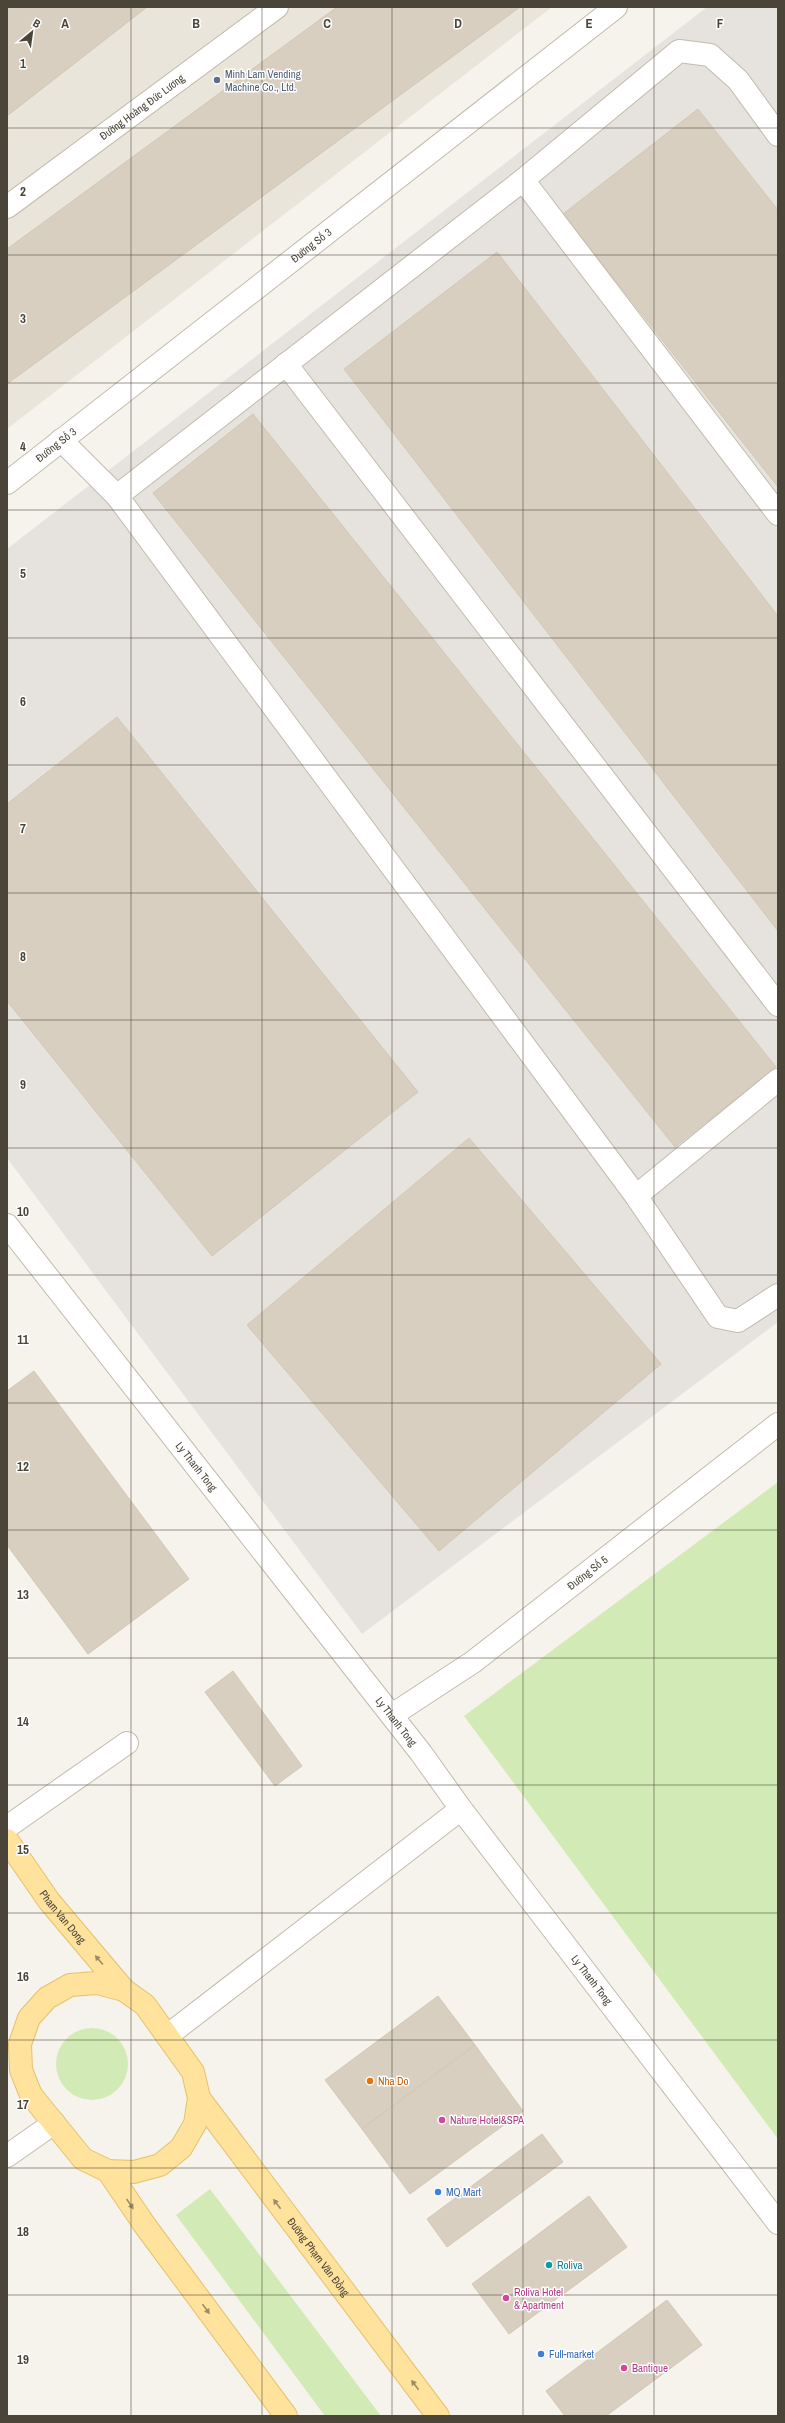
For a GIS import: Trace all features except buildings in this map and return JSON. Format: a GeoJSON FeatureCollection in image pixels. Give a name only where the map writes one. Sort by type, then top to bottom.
{"type":"FeatureCollection","features":[{"type":"Feature","properties":{"kind":"main road","name":"Pham Van Dong"},"geometry":{"type":"LineString","coordinates":[[7,1840],[49,1901],[124,1990]]}},
{"type":"Feature","properties":{"kind":"main road"},"geometry":{"type":"LineString","coordinates":[[98,1983],[124,1990],[145,2005],[167,2036],[193,2072],[199,2098],[195,2124],[181,2148],[160,2165],[134,2172],[108,2171],[83,2159],[31,2095],[13,2049],[20,2044],[29,2018],[47,1998],[70,1986],[98,1983]]}},
{"type":"Feature","properties":{"kind":"main road","name":"Đường Phạm Văn Đồng"},"geometry":{"type":"LineString","coordinates":[[199,2098],[438,2416]]}},
{"type":"Feature","properties":{"kind":"main road"},"geometry":{"type":"LineString","coordinates":[[108,2171],[146,2227],[286,2416]]}},
{"type":"Feature","properties":{"kind":"street","name":"Đường Hoàng Đức Lương"},"geometry":{"type":"LineString","coordinates":[[7,207],[277,7]]}},
{"type":"Feature","properties":{"kind":"street","name":"Đường Số 3"},"geometry":{"type":"LineString","coordinates":[[7,483],[616,7]]}},
{"type":"Feature","properties":{"kind":"street"},"geometry":{"type":"LineString","coordinates":[[117,496],[523,180],[679,51],[710,55],[738,80],[778,136]]}},
{"type":"Feature","properties":{"kind":"street"},"geometry":{"type":"LineString","coordinates":[[523,180],[778,514]]}},
{"type":"Feature","properties":{"kind":"street"},"geometry":{"type":"LineString","coordinates":[[286,364],[778,1005]]}},
{"type":"Feature","properties":{"kind":"street"},"geometry":{"type":"LineString","coordinates":[[62,440],[117,496],[636,1196],[718,1317],[738,1321],[778,1295]]}},
{"type":"Feature","properties":{"kind":"street"},"geometry":{"type":"LineString","coordinates":[[636,1196],[778,1080]]}},
{"type":"Feature","properties":{"kind":"street","name":"Ly Thanh Tong"},"geometry":{"type":"LineString","coordinates":[[7,1225],[392,1715],[461,1809],[778,2223]]}},
{"type":"Feature","properties":{"kind":"street","name":"Đường Số 5"},"geometry":{"type":"LineString","coordinates":[[392,1715],[473,1662],[778,1424]]}},
{"type":"Feature","properties":{"kind":"street"},"geometry":{"type":"LineString","coordinates":[[7,1827],[127,1743]]}},
{"type":"Feature","properties":{"kind":"street"},"geometry":{"type":"LineString","coordinates":[[167,2036],[461,1809]]}},
{"type":"Feature","properties":{"kind":"street"},"geometry":{"type":"LineString","coordinates":[[7,2156],[54,2123]]}},
{"type":"Feature","properties":{"kind":"shaded area"},"geometry":{"type":"Polygon","coordinates":[[[7,7],[552,7],[7,429],[7,7]]]}},
{"type":"Feature","properties":{"kind":"shaded area"},"geometry":{"type":"Polygon","coordinates":[[[707,7],[778,7],[778,1322],[362,1634],[7,1158],[7,549],[707,7]]]}},
{"type":"Feature","properties":{"kind":"green space"},"geometry":{"type":"Polygon","coordinates":[[[778,1482],[778,2139],[464,1716],[778,1482]]]}},
{"type":"Feature","properties":{"kind":"green space"},"geometry":{"type":"Polygon","coordinates":[[[85,2028],[99,2028],[106,2030],[118,2038],[126,2050],[128,2064],[126,2078],[118,2090],[106,2098],[99,2100],[85,2100],[78,2098],[66,2090],[58,2078],[56,2071],[56,2057],[58,2050],[66,2038],[78,2030],[85,2028]]]}},
{"type":"Feature","properties":{"kind":"green space"},"geometry":{"type":"Polygon","coordinates":[[[210,2189],[381,2416],[325,2416],[176,2215],[210,2189]]]}},
{"type":"Feature","properties":{"kind":"place","name":"Minh Lam Vending Machine Co., Ltd."},"geometry":{"type":"Point","coordinates":[217,80]}},
{"type":"Feature","properties":{"kind":"place","name":"Nha Do"},"geometry":{"type":"Point","coordinates":[370,2081]}},
{"type":"Feature","properties":{"kind":"place","name":"Nature Hotel&SPA"},"geometry":{"type":"Point","coordinates":[442,2120]}},
{"type":"Feature","properties":{"kind":"place","name":"MQ Mart"},"geometry":{"type":"Point","coordinates":[438,2192]}},
{"type":"Feature","properties":{"kind":"place","name":"Roliva"},"geometry":{"type":"Point","coordinates":[549,2265]}},
{"type":"Feature","properties":{"kind":"place","name":"Roliva Hotel & Apartment"},"geometry":{"type":"Point","coordinates":[506,2298]}},
{"type":"Feature","properties":{"kind":"place","name":"Full-market"},"geometry":{"type":"Point","coordinates":[541,2354]}},
{"type":"Feature","properties":{"kind":"place","name":"Bantique"},"geometry":{"type":"Point","coordinates":[624,2368]}}]}
